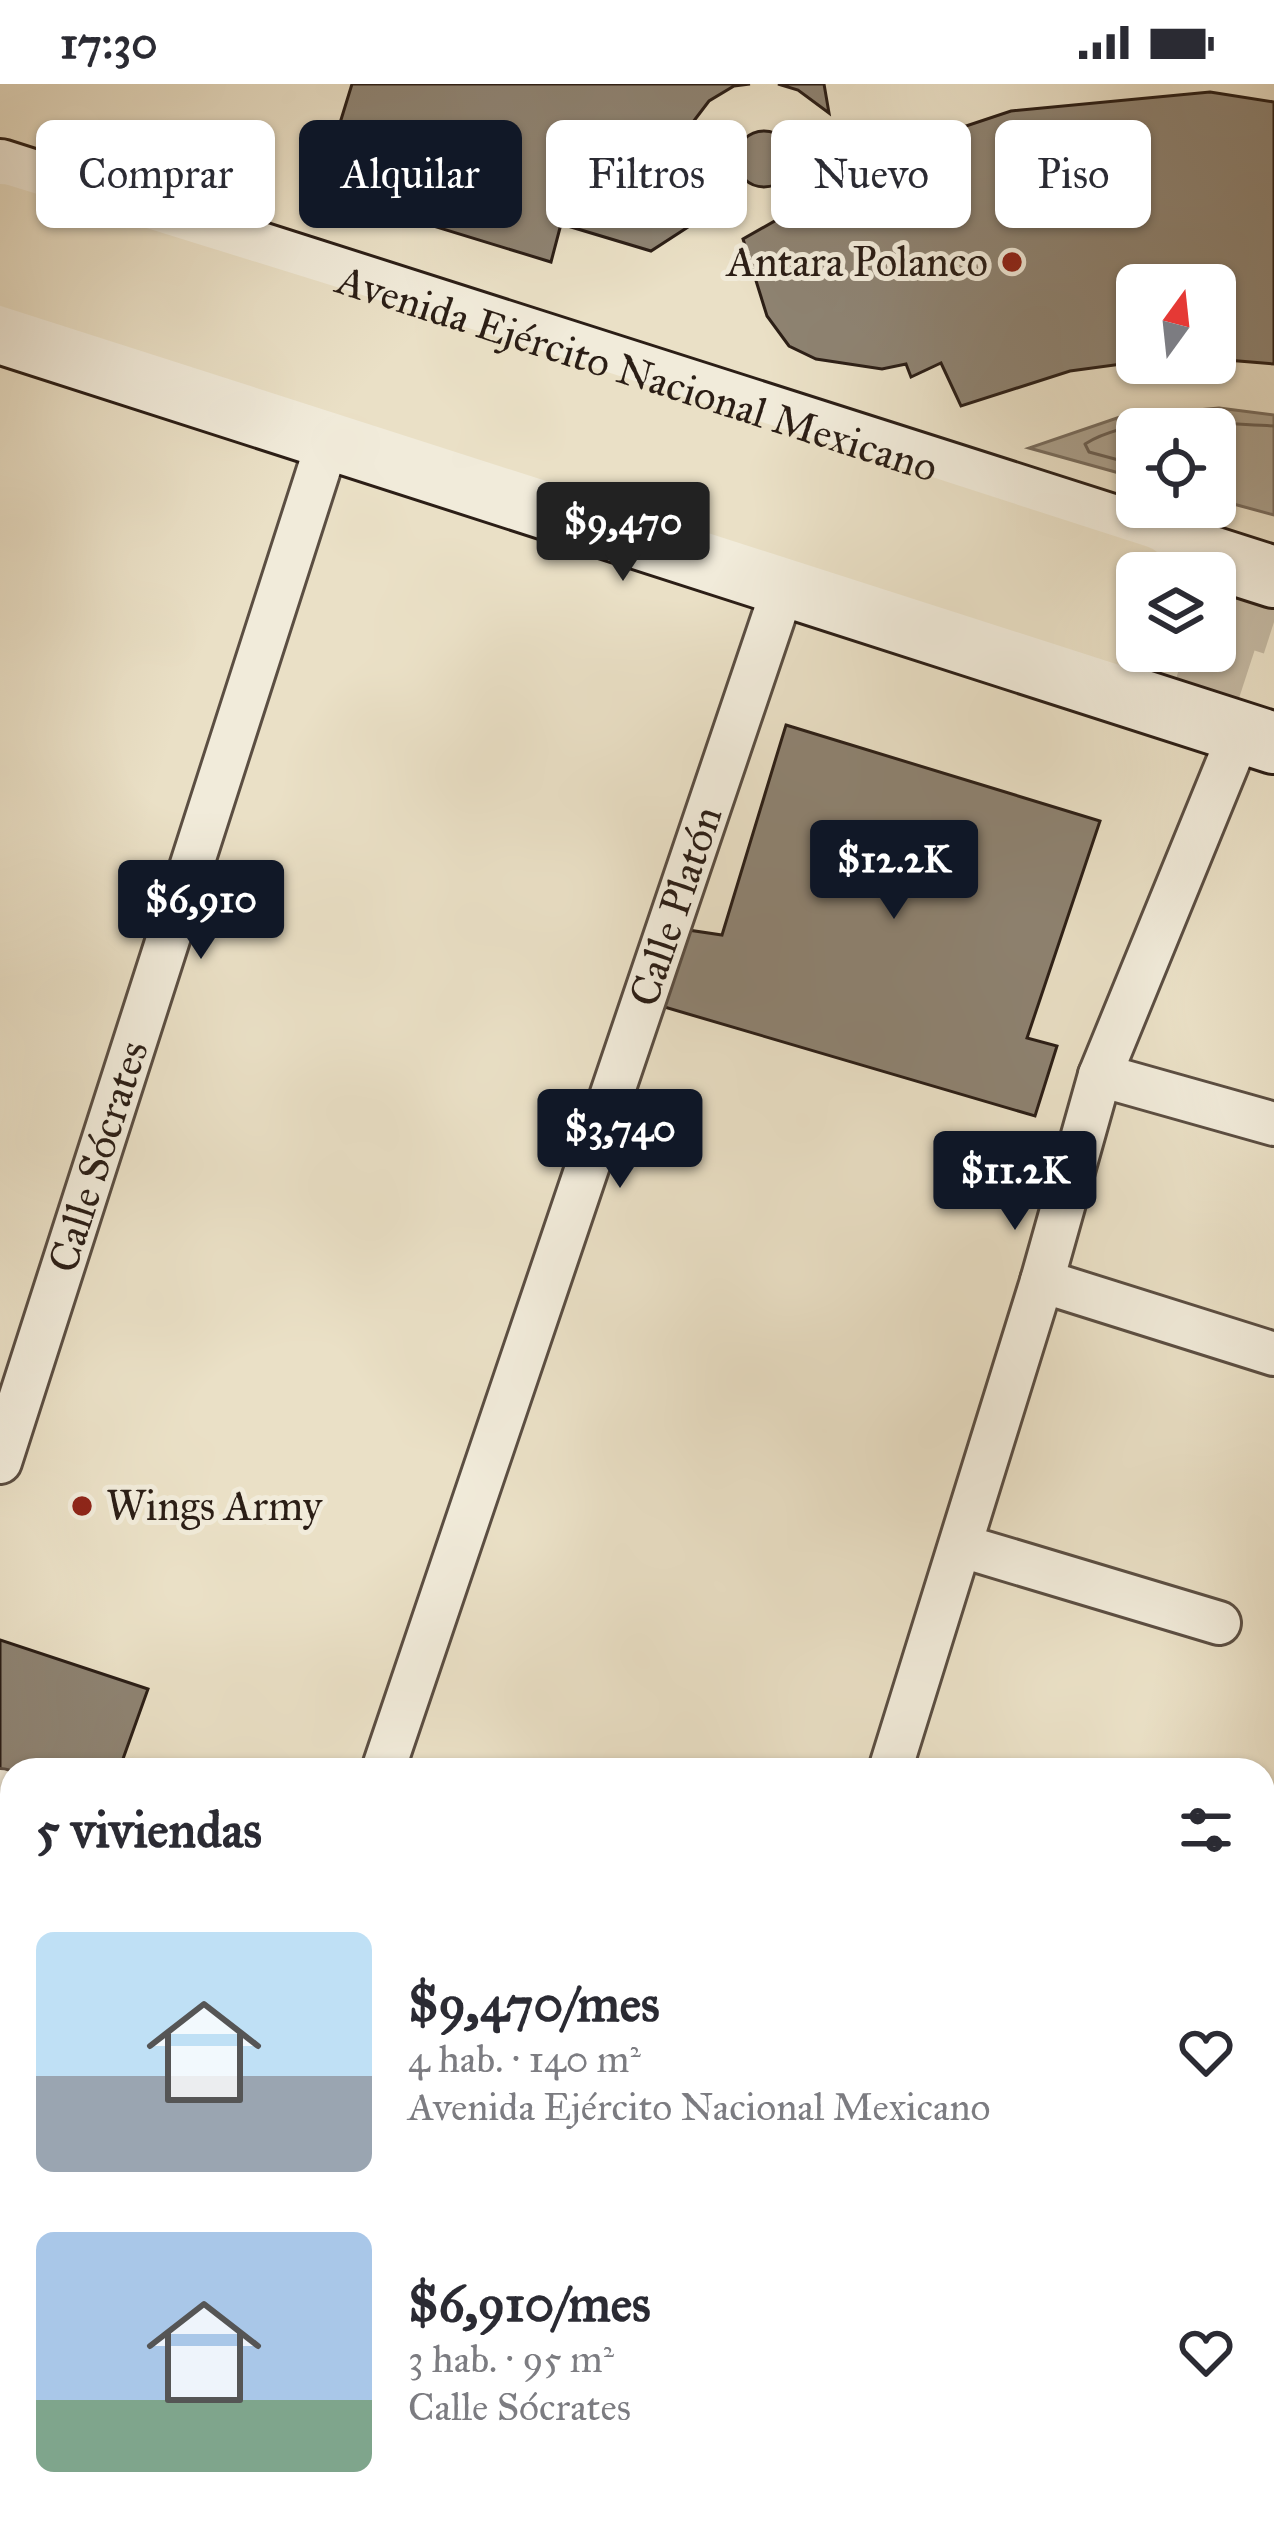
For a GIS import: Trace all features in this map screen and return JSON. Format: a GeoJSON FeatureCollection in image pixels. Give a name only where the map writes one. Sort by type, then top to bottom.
{"type":"FeatureCollection","features":[{"type":"Feature","properties":{"kind":"main road","name":"Avenida Ejército Nacional Mexicano"},"geometry":{"type":"LineString","coordinates":[[0,170],[389,317],[1116,571]]}},
{"type":"Feature","properties":{"kind":"main road","name":"Avenida Ejército Nacional Mexicano"},"geometry":{"type":"LineString","coordinates":[[0,217],[389,317],[1274,577]]}},
{"type":"Feature","properties":{"kind":"main road"},"geometry":{"type":"LineString","coordinates":[[0,271],[1116,628]]}},
{"type":"Feature","properties":{"kind":"main road"},"geometry":{"type":"LineString","coordinates":[[0,333],[1257,738]]}},
{"type":"Feature","properties":{"kind":"street","name":"Calle Sócrates"},"geometry":{"type":"LineString","coordinates":[[0,1462],[329,438]]}},
{"type":"Feature","properties":{"kind":"street","name":"Calle Platón"},"geometry":{"type":"LineString","coordinates":[[386,1758],[784,586]]}},
{"type":"Feature","properties":{"kind":"street"},"geometry":{"type":"LineString","coordinates":[[894,1758],[1042,1281],[1100,1075],[1257,738]]}},
{"type":"Feature","properties":{"kind":"street"},"geometry":{"type":"LineString","coordinates":[[1100,1075],[1274,1124]]}},
{"type":"Feature","properties":{"kind":"street"},"geometry":{"type":"LineString","coordinates":[[1042,1281],[1274,1354]]}},
{"type":"Feature","properties":{"kind":"street"},"geometry":{"type":"LineString","coordinates":[[962,1546],[1219,1623]]}},
{"type":"Feature","properties":{"kind":"water"},"geometry":{"type":"Polygon","coordinates":[[[1236,410],[1274,415],[1274,515],[1236,505],[1236,410]]]}},
{"type":"Feature","properties":{"kind":"water"},"geometry":{"type":"Polygon","coordinates":[[[1116,418],[1116,472],[1029,448],[1116,418]]]}},
{"type":"Feature","properties":{"kind":"building"},"geometry":{"type":"Polygon","coordinates":[[[352,84],[750,84],[734,86],[709,101],[695,120],[546,120],[546,228],[560,228],[551,262],[440,228],[522,228],[522,120],[341,120],[352,84]]]}},
{"type":"Feature","properties":{"kind":"building","name":"Antara Polanco"},"geometry":{"type":"Polygon","coordinates":[[[778,84],[824,84],[829,113],[798,90],[778,84]]]}},
{"type":"Feature","properties":{"kind":"building","name":"Antara Polanco"},"geometry":{"type":"Polygon","coordinates":[[[1210,92],[1274,102],[1274,364],[1236,361],[1236,264],[1116,264],[1116,365],[1070,371],[961,406],[941,363],[911,377],[906,364],[882,369],[816,359],[789,346],[767,316],[743,239],[771,223],[771,228],[971,228],[971,124],[1011,111],[1210,92]]]}},
{"type":"Feature","properties":{"kind":"building"},"geometry":{"type":"Polygon","coordinates":[[[771,132],[771,186],[764,187],[747,181],[747,137],[771,132]]]}},
{"type":"Feature","properties":{"kind":"building"},"geometry":{"type":"Polygon","coordinates":[[[574,228],[686,228],[651,251],[574,228]]]}},
{"type":"Feature","properties":{"kind":"building"},"geometry":{"type":"Polygon","coordinates":[[[786,725],[1100,821],[1027,1038],[1057,1046],[1035,1116],[661,1006],[688,930],[722,935],[786,725]]]}},
{"type":"Feature","properties":{"kind":"building"},"geometry":{"type":"Polygon","coordinates":[[[0,1640],[148,1689],[123,1758],[0,1758],[0,1640]]]}},
{"type":"Feature","properties":{"kind":"tunnel"},"geometry":{"type":"LineString","coordinates":[[1236,610],[1274,622]]}},
{"type":"Feature","properties":{"kind":"tunnel"},"geometry":{"type":"LineString","coordinates":[[1236,668],[1274,680]]}},
{"type":"Feature","properties":{"kind":"place","name":"Antara Polanco"},"geometry":{"type":"Point","coordinates":[1012,262]}},
{"type":"Feature","properties":{"kind":"place","name":"Wings Army"},"geometry":{"type":"Point","coordinates":[82,1506]}}]}
